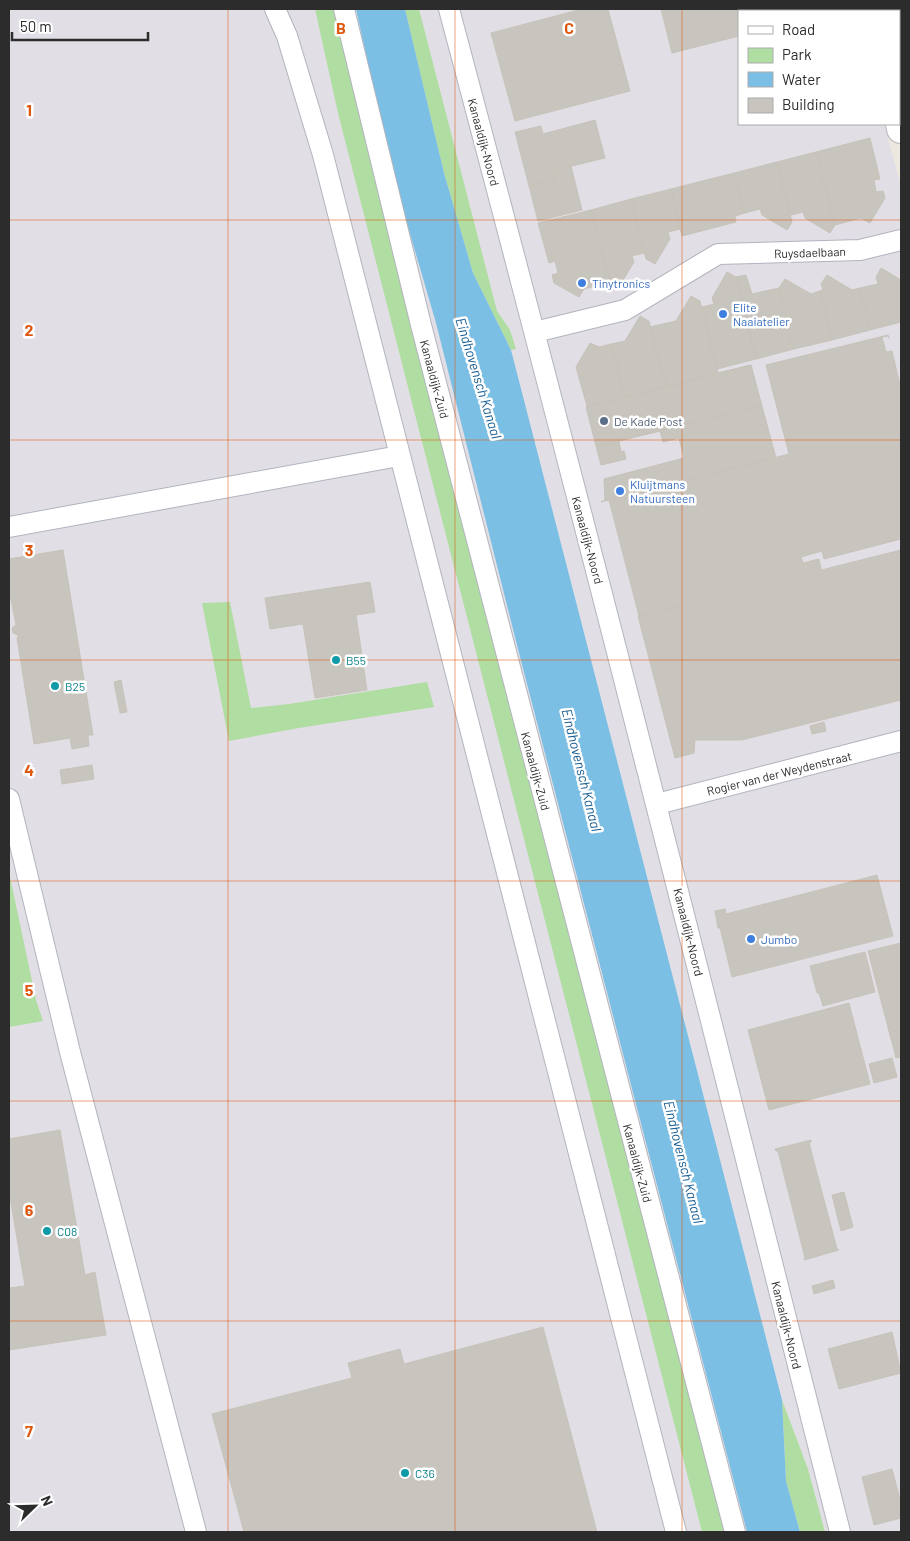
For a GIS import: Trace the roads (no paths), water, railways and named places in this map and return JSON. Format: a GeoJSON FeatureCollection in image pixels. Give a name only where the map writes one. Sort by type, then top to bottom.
{"type":"FeatureCollection","features":[{"type":"Feature","properties":{"kind":"street"},"geometry":{"type":"LineString","coordinates":[[275,9],[287,36],[322,156],[676,1532]]}},
{"type":"Feature","properties":{"kind":"street","name":"Kanaaldijk-Zuid"},"geometry":{"type":"LineString","coordinates":[[344,9],[421,325],[735,1532]]}},
{"type":"Feature","properties":{"kind":"street","name":"Kanaaldijk-Noord"},"geometry":{"type":"LineString","coordinates":[[449,9],[657,804],[840,1532]]}},
{"type":"Feature","properties":{"kind":"street","name":"Ruysdaelbaan"},"geometry":{"type":"LineString","coordinates":[[535,332],[625,310],[718,254],[860,250],[901,240]]}},
{"type":"Feature","properties":{"kind":"street"},"geometry":{"type":"LineString","coordinates":[[9,527],[399,456]]}},
{"type":"Feature","properties":{"kind":"street","name":"Rogier van der Weydenstraat"},"geometry":{"type":"LineString","coordinates":[[657,804],[901,741]]}},
{"type":"Feature","properties":{"kind":"street"},"geometry":{"type":"LineString","coordinates":[[10,810],[67,1042],[196,1532]]}},
{"type":"Feature","properties":{"kind":"water","name":"Eindhovensch Kanaal"},"geometry":{"type":"Polygon","coordinates":[[[356,9],[405,9],[444,173],[473,273],[511,350],[782,1400],[786,1481],[800,1532],[747,1532],[519,653],[436,323],[392,172],[356,9]]]}},
{"type":"Feature","properties":{"kind":"place","name":"Tinytronics"},"geometry":{"type":"Point","coordinates":[582,283]}},
{"type":"Feature","properties":{"kind":"place","name":"Elite Naaiatelier"},"geometry":{"type":"Point","coordinates":[723,314]}},
{"type":"Feature","properties":{"kind":"place","name":"De Kade Post"},"geometry":{"type":"Point","coordinates":[604,421]}},
{"type":"Feature","properties":{"kind":"place","name":"Kluijtmans Natuursteen"},"geometry":{"type":"Point","coordinates":[620,491]}},
{"type":"Feature","properties":{"kind":"place","name":"B55"},"geometry":{"type":"Point","coordinates":[336,660]}},
{"type":"Feature","properties":{"kind":"place","name":"B25"},"geometry":{"type":"Point","coordinates":[55,686]}},
{"type":"Feature","properties":{"kind":"place","name":"Jumbo"},"geometry":{"type":"Point","coordinates":[751,939]}},
{"type":"Feature","properties":{"kind":"place","name":"C08"},"geometry":{"type":"Point","coordinates":[47,1231]}},
{"type":"Feature","properties":{"kind":"place","name":"C36"},"geometry":{"type":"Point","coordinates":[405,1473]}}]}
